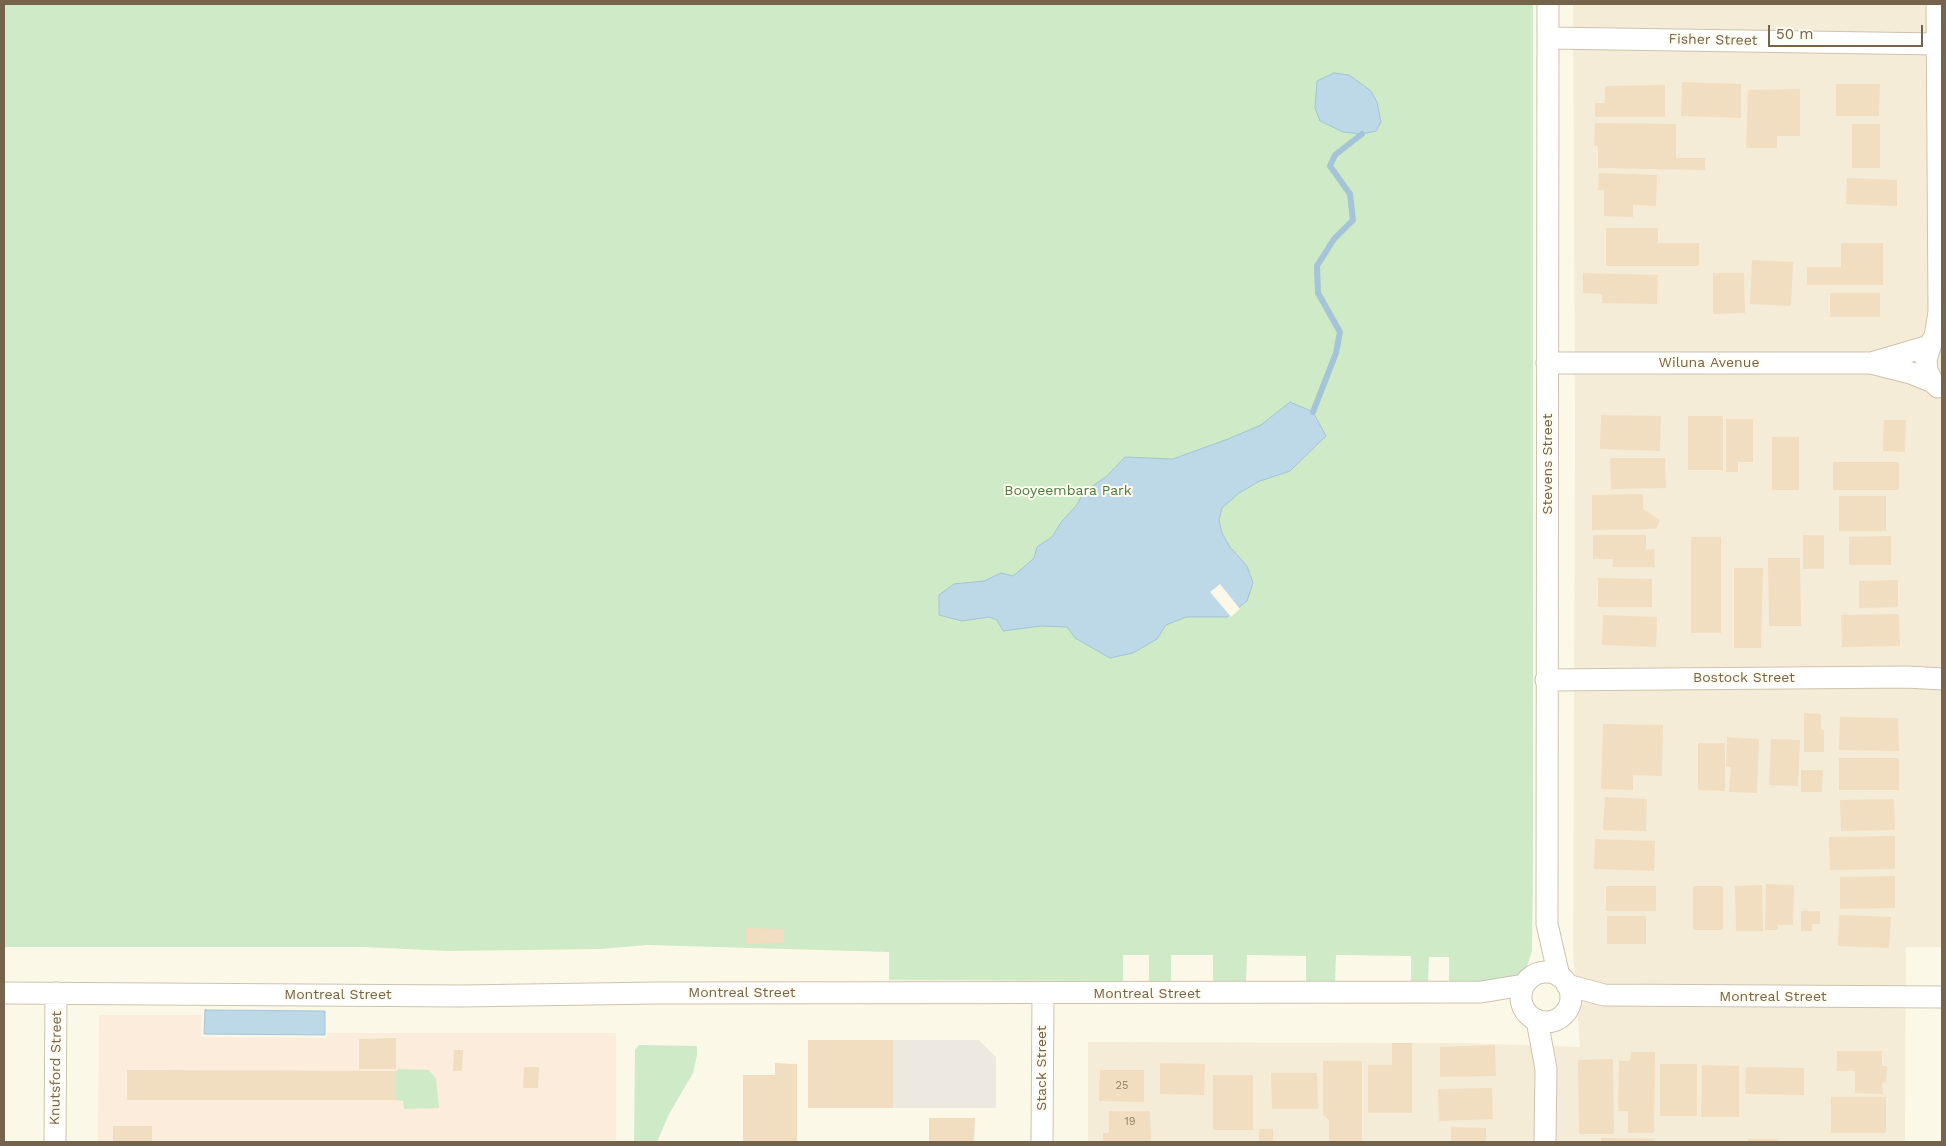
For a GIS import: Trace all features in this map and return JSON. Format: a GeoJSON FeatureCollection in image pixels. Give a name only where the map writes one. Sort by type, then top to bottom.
{"type":"FeatureCollection","features":[{"type":"Feature","properties":{"kind":"street","name":"Stevens Street"},"geometry":{"type":"LineString","coordinates":[[1548,4],[1547,924],[1563,981]]}},
{"type":"Feature","properties":{"kind":"street"},"geometry":{"type":"LineString","coordinates":[[1937,4],[1939,312],[1935,338],[1926,359],[1927,371],[1939,390]]}},
{"type":"Feature","properties":{"kind":"street","name":"Fisher Street"},"geometry":{"type":"LineString","coordinates":[[1549,38],[1937,44]]}},
{"type":"Feature","properties":{"kind":"street","name":"Wiluna Avenue"},"geometry":{"type":"LineString","coordinates":[[1871,363],[1935,338]]}},
{"type":"Feature","properties":{"kind":"street","name":"Wiluna Avenue"},"geometry":{"type":"LineString","coordinates":[[1547,363],[1871,363],[1911,373],[1939,390]]}},
{"type":"Feature","properties":{"kind":"street","name":"Bostock Street"},"geometry":{"type":"LineString","coordinates":[[1546,680],[1897,677],[1942,679]]}},
{"type":"Feature","properties":{"kind":"street","name":"Stevens Street"},"geometry":{"type":"LineString","coordinates":[[1529,981],[1547,924]]}},
{"type":"Feature","properties":{"kind":"street"},"geometry":{"type":"LineString","coordinates":[[1545,1142],[1546,1069],[1563,1014],[1571,998],[1563,981],[1547,972],[1529,981],[1521,1000],[1530,1014],[1546,1069]]}},
{"type":"Feature","properties":{"kind":"street","name":"Montreal Street"},"geometry":{"type":"LineString","coordinates":[[4,993],[462,996],[656,993],[1481,992],[1529,981]]}},
{"type":"Feature","properties":{"kind":"street","name":"Montreal Street"},"geometry":{"type":"LineString","coordinates":[[1563,981],[1604,995],[1942,998]]}},
{"type":"Feature","properties":{"kind":"street","name":"Montreal Street"},"geometry":{"type":"LineString","coordinates":[[1481,992],[1530,1014]]}},
{"type":"Feature","properties":{"kind":"street","name":"Knutsford Street"},"geometry":{"type":"LineString","coordinates":[[55,1142],[56,993]]}},
{"type":"Feature","properties":{"kind":"street","name":"Stack Street"},"geometry":{"type":"LineString","coordinates":[[1042,1142],[1043,994]]}},
{"type":"Feature","properties":{"kind":"street","name":"Montreal Street"},"geometry":{"type":"LineString","coordinates":[[1563,1014],[1604,995]]}},
{"type":"Feature","properties":{"kind":"street"},"geometry":{"type":"LineString","coordinates":[[1530,1014],[1546,1022],[1563,1014]]}},
{"type":"Feature","properties":{"kind":"shaded area"},"geometry":{"type":"Polygon","coordinates":[[[1573,4],[1942,4],[1942,947],[1906,947],[1905,1142],[1088,1142],[1088,1042],[1466,1043],[1580,1047],[1573,949],[1575,433],[1573,4]]]}},
{"type":"Feature","properties":{"kind":"shaded area"},"geometry":{"type":"Polygon","coordinates":[[[99,1015],[201,1015],[201,1037],[327,1038],[327,1033],[616,1033],[616,1142],[98,1142],[99,1015]]]}},
{"type":"Feature","properties":{"kind":"shaded area"},"geometry":{"type":"Polygon","coordinates":[[[808,1040],[979,1040],[996,1057],[996,1108],[808,1108],[808,1040]]]}},
{"type":"Feature","properties":{"kind":"green space","name":"Booyeembara Park"},"geometry":{"type":"Polygon","coordinates":[[[4,4],[1533,4],[1533,862],[1532,951],[1526,970],[1508,982],[1449,983],[1449,957],[1429,957],[1428,983],[1411,982],[1411,956],[1336,955],[1335,982],[1306,983],[1306,956],[1247,955],[1246,982],[1213,982],[1213,955],[1171,955],[1171,981],[1149,982],[1149,955],[1123,955],[1123,981],[889,980],[889,952],[647,945],[600,949],[448,951],[363,947],[4,947],[4,4]]]}},
{"type":"Feature","properties":{"kind":"green space"},"geometry":{"type":"Polygon","coordinates":[[[639,1045],[697,1046],[693,1073],[669,1114],[657,1142],[634,1142],[635,1050],[639,1045]]]}},
{"type":"Feature","properties":{"kind":"green space"},"geometry":{"type":"Polygon","coordinates":[[[399,1069],[429,1070],[436,1079],[439,1108],[404,1109],[403,1101],[396,1100],[396,1071],[399,1069]]]}},
{"type":"Feature","properties":{"kind":"water"},"geometry":{"type":"Polygon","coordinates":[[[1334,73],[1349,75],[1371,91],[1377,102],[1381,122],[1376,131],[1362,134],[1343,132],[1320,121],[1315,108],[1317,81],[1334,73]]]}},
{"type":"Feature","properties":{"kind":"water"},"geometry":{"type":"Polygon","coordinates":[[[1290,402],[1313,412],[1326,436],[1290,471],[1260,481],[1239,493],[1222,508],[1219,520],[1222,533],[1230,547],[1247,566],[1253,583],[1247,601],[1227,617],[1186,617],[1166,625],[1157,639],[1133,653],[1110,658],[1075,638],[1067,627],[1041,626],[1003,631],[997,620],[989,617],[962,621],[939,615],[939,595],[954,584],[984,581],[1001,573],[1013,576],[1024,567],[1034,558],[1037,547],[1052,537],[1062,521],[1076,506],[1084,492],[1107,476],[1125,457],[1173,459],[1261,425],[1290,402]]]}},
{"type":"Feature","properties":{"kind":"water"},"geometry":{"type":"Polygon","coordinates":[[[205,1010],[325,1011],[325,1035],[204,1034],[205,1010]]]}},
{"type":"Feature","properties":{"kind":"pier"},"geometry":{"type":"Polygon","coordinates":[[[1220,584],[1240,609],[1231,617],[1210,592],[1220,584]]]}},
{"type":"Feature","properties":{"kind":"building"},"geometry":{"type":"Polygon","coordinates":[[[1682,82],[1741,84],[1741,118],[1681,116],[1682,82]]]}},
{"type":"Feature","properties":{"kind":"building"},"geometry":{"type":"Polygon","coordinates":[[[1836,84],[1880,84],[1879,116],[1836,116],[1836,84]]]}},
{"type":"Feature","properties":{"kind":"building"},"geometry":{"type":"Polygon","coordinates":[[[1665,85],[1665,117],[1595,117],[1595,103],[1605,103],[1605,86],[1665,85]]]}},
{"type":"Feature","properties":{"kind":"building"},"geometry":{"type":"Polygon","coordinates":[[[1800,89],[1800,136],[1777,136],[1777,148],[1746,148],[1748,90],[1800,89]]]}},
{"type":"Feature","properties":{"kind":"building"},"geometry":{"type":"Polygon","coordinates":[[[1595,123],[1676,124],[1676,158],[1705,158],[1705,170],[1598,168],[1598,146],[1594,146],[1595,123]]]}},
{"type":"Feature","properties":{"kind":"building"},"geometry":{"type":"Polygon","coordinates":[[[1852,124],[1880,124],[1880,168],[1852,168],[1852,124]]]}},
{"type":"Feature","properties":{"kind":"building"},"geometry":{"type":"Polygon","coordinates":[[[1599,173],[1657,175],[1656,206],[1633,205],[1633,217],[1604,216],[1604,190],[1598,190],[1599,173]]]}},
{"type":"Feature","properties":{"kind":"building"},"geometry":{"type":"Polygon","coordinates":[[[1847,178],[1897,180],[1897,206],[1846,204],[1847,178]]]}},
{"type":"Feature","properties":{"kind":"building"},"geometry":{"type":"Polygon","coordinates":[[[1606,228],[1658,228],[1658,243],[1699,243],[1699,266],[1606,266],[1606,228]]]}},
{"type":"Feature","properties":{"kind":"building"},"geometry":{"type":"Polygon","coordinates":[[[1841,243],[1883,243],[1883,285],[1807,285],[1807,267],[1841,267],[1841,243]]]}},
{"type":"Feature","properties":{"kind":"building"},"geometry":{"type":"Polygon","coordinates":[[[1752,260],[1793,262],[1791,306],[1750,304],[1752,260]]]}},
{"type":"Feature","properties":{"kind":"building"},"geometry":{"type":"Polygon","coordinates":[[[1583,273],[1658,275],[1657,304],[1602,303],[1602,294],[1583,293],[1583,273]]]}},
{"type":"Feature","properties":{"kind":"building"},"geometry":{"type":"Polygon","coordinates":[[[1713,273],[1744,273],[1745,313],[1713,314],[1713,273]]]}},
{"type":"Feature","properties":{"kind":"building"},"geometry":{"type":"Polygon","coordinates":[[[1830,293],[1880,293],[1880,317],[1830,317],[1830,293]]]}},
{"type":"Feature","properties":{"kind":"building"},"geometry":{"type":"Polygon","coordinates":[[[1601,415],[1661,416],[1660,451],[1600,449],[1601,415]]]}},
{"type":"Feature","properties":{"kind":"building"},"geometry":{"type":"Polygon","coordinates":[[[1688,416],[1723,416],[1723,470],[1688,470],[1688,416]]]}},
{"type":"Feature","properties":{"kind":"building"},"geometry":{"type":"Polygon","coordinates":[[[1726,419],[1753,419],[1753,462],[1738,462],[1738,472],[1726,472],[1726,419]]]}},
{"type":"Feature","properties":{"kind":"building"},"geometry":{"type":"Polygon","coordinates":[[[1884,420],[1906,420],[1905,452],[1883,451],[1884,420]]]}},
{"type":"Feature","properties":{"kind":"building"},"geometry":{"type":"Polygon","coordinates":[[[1772,437],[1799,437],[1799,490],[1772,490],[1772,437]]]}},
{"type":"Feature","properties":{"kind":"building"},"geometry":{"type":"Polygon","coordinates":[[[1610,458],[1665,458],[1666,488],[1611,489],[1610,458]]]}},
{"type":"Feature","properties":{"kind":"building"},"geometry":{"type":"Polygon","coordinates":[[[1833,462],[1899,462],[1899,490],[1833,490],[1833,462]]]}},
{"type":"Feature","properties":{"kind":"building"},"geometry":{"type":"Polygon","coordinates":[[[1643,494],[1643,509],[1660,520],[1656,529],[1592,530],[1592,495],[1643,494]]]}},
{"type":"Feature","properties":{"kind":"building"},"geometry":{"type":"Polygon","coordinates":[[[1839,496],[1886,496],[1886,531],[1839,531],[1839,496]]]}},
{"type":"Feature","properties":{"kind":"building"},"geometry":{"type":"Polygon","coordinates":[[[1593,535],[1646,535],[1646,550],[1654,549],[1655,567],[1613,567],[1613,559],[1593,559],[1593,535]]]}},
{"type":"Feature","properties":{"kind":"building"},"geometry":{"type":"Polygon","coordinates":[[[1803,535],[1824,535],[1824,569],[1803,569],[1803,535]]]}},
{"type":"Feature","properties":{"kind":"building"},"geometry":{"type":"Polygon","coordinates":[[[1891,536],[1891,565],[1849,565],[1849,537],[1891,536]]]}},
{"type":"Feature","properties":{"kind":"building"},"geometry":{"type":"Polygon","coordinates":[[[1691,537],[1721,537],[1721,633],[1691,633],[1691,537]]]}},
{"type":"Feature","properties":{"kind":"building"},"geometry":{"type":"Polygon","coordinates":[[[1768,558],[1800,558],[1801,626],[1769,626],[1768,558]]]}},
{"type":"Feature","properties":{"kind":"building"},"geometry":{"type":"Polygon","coordinates":[[[1734,568],[1763,568],[1761,648],[1734,648],[1734,568]]]}},
{"type":"Feature","properties":{"kind":"building"},"geometry":{"type":"Polygon","coordinates":[[[1598,578],[1652,579],[1652,607],[1598,607],[1598,578]]]}},
{"type":"Feature","properties":{"kind":"building"},"geometry":{"type":"Polygon","coordinates":[[[1898,580],[1898,607],[1859,608],[1859,581],[1898,580]]]}},
{"type":"Feature","properties":{"kind":"building"},"geometry":{"type":"Polygon","coordinates":[[[1899,614],[1900,646],[1842,647],[1841,615],[1899,614]]]}},
{"type":"Feature","properties":{"kind":"building"},"geometry":{"type":"Polygon","coordinates":[[[1603,615],[1657,617],[1656,647],[1602,645],[1603,615]]]}},
{"type":"Feature","properties":{"kind":"building"},"geometry":{"type":"Polygon","coordinates":[[[1804,713],[1821,714],[1821,730],[1824,730],[1824,752],[1804,752],[1804,713]]]}},
{"type":"Feature","properties":{"kind":"building"},"geometry":{"type":"Polygon","coordinates":[[[1840,717],[1898,718],[1899,751],[1839,750],[1840,717]]]}},
{"type":"Feature","properties":{"kind":"building"},"geometry":{"type":"Polygon","coordinates":[[[1603,724],[1663,725],[1662,776],[1633,775],[1633,790],[1601,789],[1603,724]]]}},
{"type":"Feature","properties":{"kind":"building"},"geometry":{"type":"Polygon","coordinates":[[[1727,737],[1759,739],[1757,793],[1729,792],[1731,767],[1726,766],[1727,737]]]}},
{"type":"Feature","properties":{"kind":"building"},"geometry":{"type":"Polygon","coordinates":[[[1771,739],[1800,740],[1798,786],[1769,785],[1771,739]]]}},
{"type":"Feature","properties":{"kind":"building"},"geometry":{"type":"Polygon","coordinates":[[[1698,743],[1725,743],[1725,791],[1698,790],[1698,743]]]}},
{"type":"Feature","properties":{"kind":"building"},"geometry":{"type":"Polygon","coordinates":[[[1839,758],[1899,758],[1899,790],[1839,790],[1839,758]]]}},
{"type":"Feature","properties":{"kind":"building"},"geometry":{"type":"Polygon","coordinates":[[[1801,770],[1823,770],[1822,792],[1801,792],[1801,770]]]}},
{"type":"Feature","properties":{"kind":"building"},"geometry":{"type":"Polygon","coordinates":[[[1605,797],[1647,799],[1646,831],[1603,830],[1605,797]]]}},
{"type":"Feature","properties":{"kind":"building"},"geometry":{"type":"Polygon","coordinates":[[[1894,799],[1895,830],[1841,831],[1840,800],[1894,799]]]}},
{"type":"Feature","properties":{"kind":"building"},"geometry":{"type":"Polygon","coordinates":[[[1895,836],[1895,869],[1830,870],[1829,837],[1895,836]]]}},
{"type":"Feature","properties":{"kind":"building"},"geometry":{"type":"Polygon","coordinates":[[[1595,839],[1655,841],[1654,871],[1594,869],[1595,839]]]}},
{"type":"Feature","properties":{"kind":"building"},"geometry":{"type":"Polygon","coordinates":[[[1895,876],[1895,908],[1840,909],[1840,877],[1895,876]]]}},
{"type":"Feature","properties":{"kind":"building"},"geometry":{"type":"Polygon","coordinates":[[[1766,884],[1794,885],[1793,925],[1778,925],[1778,930],[1765,930],[1766,884]]]}},
{"type":"Feature","properties":{"kind":"building"},"geometry":{"type":"Polygon","coordinates":[[[1762,885],[1763,931],[1736,931],[1735,886],[1762,885]]]}},
{"type":"Feature","properties":{"kind":"building"},"geometry":{"type":"Polygon","coordinates":[[[1606,886],[1656,886],[1656,911],[1606,911],[1606,886]]]}},
{"type":"Feature","properties":{"kind":"building"},"geometry":{"type":"Polygon","coordinates":[[[1693,886],[1723,886],[1723,930],[1693,930],[1693,886]]]}},
{"type":"Feature","properties":{"kind":"building"},"geometry":{"type":"Polygon","coordinates":[[[1801,911],[1820,911],[1820,924],[1812,924],[1812,931],[1801,931],[1801,911]]]}},
{"type":"Feature","properties":{"kind":"building"},"geometry":{"type":"Polygon","coordinates":[[[1839,915],[1891,917],[1889,948],[1838,946],[1839,915]]]}},
{"type":"Feature","properties":{"kind":"building"},"geometry":{"type":"Polygon","coordinates":[[[1607,916],[1646,916],[1646,944],[1607,944],[1607,916]]]}},
{"type":"Feature","properties":{"kind":"building"},"geometry":{"type":"Polygon","coordinates":[[[746,928],[784,929],[784,943],[746,944],[746,928]]]}},
{"type":"Feature","properties":{"kind":"building"},"geometry":{"type":"Polygon","coordinates":[[[396,1038],[396,1069],[359,1069],[359,1039],[396,1038]]]}},
{"type":"Feature","properties":{"kind":"building"},"geometry":{"type":"Polygon","coordinates":[[[808,1040],[893,1040],[893,1108],[808,1108],[808,1040]]]}},
{"type":"Feature","properties":{"kind":"building"},"geometry":{"type":"Polygon","coordinates":[[[1392,1043],[1412,1043],[1412,1113],[1368,1113],[1368,1065],[1392,1065],[1392,1043]]]}},
{"type":"Feature","properties":{"kind":"building"},"geometry":{"type":"Polygon","coordinates":[[[1495,1045],[1496,1076],[1440,1077],[1440,1047],[1495,1045]]]}},
{"type":"Feature","properties":{"kind":"building"},"geometry":{"type":"Polygon","coordinates":[[[454,1050],[463,1050],[462,1071],[453,1071],[454,1050]]]}},
{"type":"Feature","properties":{"kind":"building"},"geometry":{"type":"Polygon","coordinates":[[[1837,1051],[1882,1051],[1882,1066],[1887,1066],[1886,1082],[1882,1083],[1883,1094],[1855,1093],[1855,1071],[1837,1071],[1837,1051]]]}},
{"type":"Feature","properties":{"kind":"building"},"geometry":{"type":"Polygon","coordinates":[[[1631,1052],[1655,1052],[1654,1133],[1628,1133],[1628,1111],[1618,1111],[1619,1061],[1630,1061],[1631,1052]]]}},
{"type":"Feature","properties":{"kind":"building"},"geometry":{"type":"Polygon","coordinates":[[[1613,1059],[1614,1134],[1579,1134],[1578,1060],[1613,1059]]]}},
{"type":"Feature","properties":{"kind":"building"},"geometry":{"type":"Polygon","coordinates":[[[1323,1061],[1362,1061],[1362,1142],[1329,1142],[1329,1120],[1323,1115],[1323,1061]]]}},
{"type":"Feature","properties":{"kind":"building"},"geometry":{"type":"Polygon","coordinates":[[[775,1063],[797,1064],[797,1142],[743,1142],[743,1075],[775,1075],[775,1063]]]}},
{"type":"Feature","properties":{"kind":"building"},"geometry":{"type":"Polygon","coordinates":[[[1160,1063],[1205,1064],[1204,1095],[1160,1094],[1160,1063]]]}},
{"type":"Feature","properties":{"kind":"building"},"geometry":{"type":"Polygon","coordinates":[[[1660,1064],[1697,1064],[1697,1116],[1660,1116],[1660,1064]]]}},
{"type":"Feature","properties":{"kind":"building"},"geometry":{"type":"Polygon","coordinates":[[[1702,1065],[1739,1066],[1739,1117],[1701,1117],[1702,1065]]]}},
{"type":"Feature","properties":{"kind":"building"},"geometry":{"type":"Polygon","coordinates":[[[524,1067],[539,1067],[538,1088],[523,1088],[524,1067]]]}},
{"type":"Feature","properties":{"kind":"building"},"geometry":{"type":"Polygon","coordinates":[[[1746,1067],[1804,1068],[1804,1095],[1745,1094],[1746,1067]]]}},
{"type":"Feature","properties":{"kind":"building"},"geometry":{"type":"Polygon","coordinates":[[[127,1070],[396,1071],[396,1100],[127,1100],[127,1070]]]}},
{"type":"Feature","properties":{"kind":"building"},"geometry":{"type":"Polygon","coordinates":[[[1100,1070],[1144,1070],[1144,1102],[1099,1101],[1100,1070]]]}},
{"type":"Feature","properties":{"kind":"building"},"geometry":{"type":"Polygon","coordinates":[[[1271,1073],[1317,1073],[1318,1109],[1272,1109],[1271,1073]]]}},
{"type":"Feature","properties":{"kind":"building"},"geometry":{"type":"Polygon","coordinates":[[[1213,1075],[1253,1075],[1253,1130],[1213,1130],[1213,1075]]]}},
{"type":"Feature","properties":{"kind":"building"},"geometry":{"type":"Polygon","coordinates":[[[1492,1088],[1493,1119],[1439,1121],[1438,1089],[1492,1088]]]}},
{"type":"Feature","properties":{"kind":"building"},"geometry":{"type":"Polygon","coordinates":[[[1831,1097],[1886,1097],[1886,1133],[1831,1133],[1831,1097]]]}},
{"type":"Feature","properties":{"kind":"building"},"geometry":{"type":"Polygon","coordinates":[[[1109,1111],[1150,1111],[1151,1142],[1103,1142],[1103,1133],[1109,1133],[1109,1111]]]}},
{"type":"Feature","properties":{"kind":"building"},"geometry":{"type":"Polygon","coordinates":[[[929,1118],[975,1118],[974,1142],[929,1142],[929,1118]]]}},
{"type":"Feature","properties":{"kind":"building"},"geometry":{"type":"Polygon","coordinates":[[[113,1126],[152,1126],[152,1142],[113,1142],[113,1126]]]}},
{"type":"Feature","properties":{"kind":"building"},"geometry":{"type":"Polygon","coordinates":[[[1451,1127],[1486,1128],[1486,1142],[1451,1142],[1451,1127]]]}},
{"type":"Feature","properties":{"kind":"building"},"geometry":{"type":"Polygon","coordinates":[[[1259,1129],[1273,1129],[1273,1142],[1259,1142],[1259,1129]]]}},
{"type":"Feature","properties":{"kind":"building"},"geometry":{"type":"Polygon","coordinates":[[[1601,1138],[1654,1139],[1654,1142],[1601,1142],[1601,1138]]]}},
{"type":"Feature","properties":{"kind":"building"},"geometry":{"type":"Polygon","coordinates":[[[1748,1139],[1778,1139],[1778,1142],[1748,1142],[1748,1139]]]}},
{"type":"Feature","properties":{"kind":"waterway"},"geometry":{"type":"LineString","coordinates":[[1313,412],[1336,353],[1340,332],[1318,293],[1317,266],[1334,239],[1353,220],[1350,194],[1330,166],[1335,155],[1362,134]]}}]}
